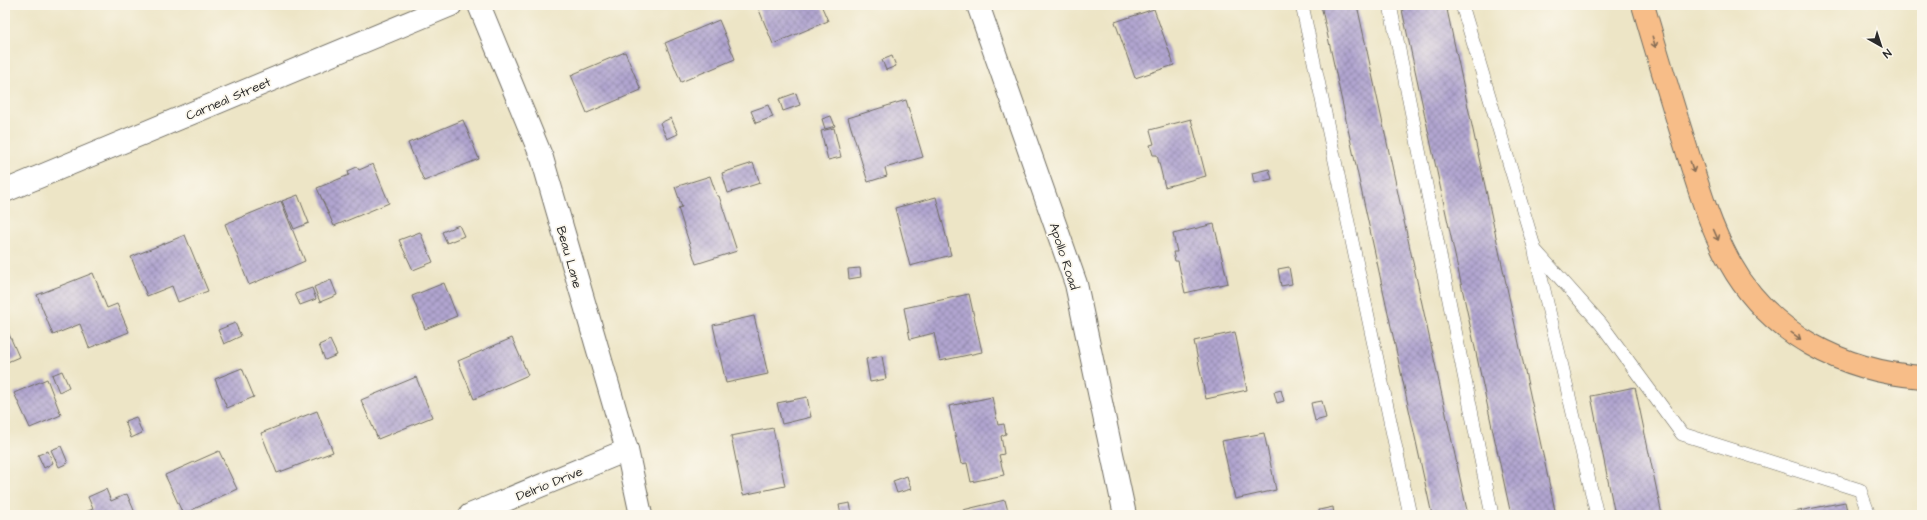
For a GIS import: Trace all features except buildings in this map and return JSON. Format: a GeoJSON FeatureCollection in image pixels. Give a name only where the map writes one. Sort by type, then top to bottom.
{"type":"FeatureCollection","features":[{"type":"Feature","properties":{"kind":"highway"},"geometry":{"type":"LineString","coordinates":[[1642,5],[1701,199],[1730,264],[1745,286],[1781,325],[1822,351],[1845,362],[1872,370],[1901,376],[1922,377]]}},
{"type":"Feature","properties":{"kind":"street","name":"Carneal Street"},"geometry":{"type":"LineString","coordinates":[[5,191],[451,5]]}},
{"type":"Feature","properties":{"kind":"street","name":"Beau Lane"},"geometry":{"type":"LineString","coordinates":[[479,5],[542,158],[627,450],[641,515]]}},
{"type":"Feature","properties":{"kind":"street","name":"Apollo Road"},"geometry":{"type":"LineString","coordinates":[[978,5],[1076,284],[1125,515]]}},
{"type":"Feature","properties":{"kind":"street","name":"Delrio Drive"},"geometry":{"type":"LineString","coordinates":[[470,515],[627,450]]}},
{"type":"Feature","properties":{"kind":"lane"},"geometry":{"type":"LineString","coordinates":[[1302,5],[1410,515]]}},
{"type":"Feature","properties":{"kind":"lane"},"geometry":{"type":"LineString","coordinates":[[1390,5],[1492,515]]}},
{"type":"Feature","properties":{"kind":"lane"},"geometry":{"type":"LineString","coordinates":[[1462,5],[1535,250],[1597,515]]}},
{"type":"Feature","properties":{"kind":"lane"},"geometry":{"type":"LineString","coordinates":[[1535,250],[1601,324],[1682,434],[1860,490],[1868,515]]}}]}
